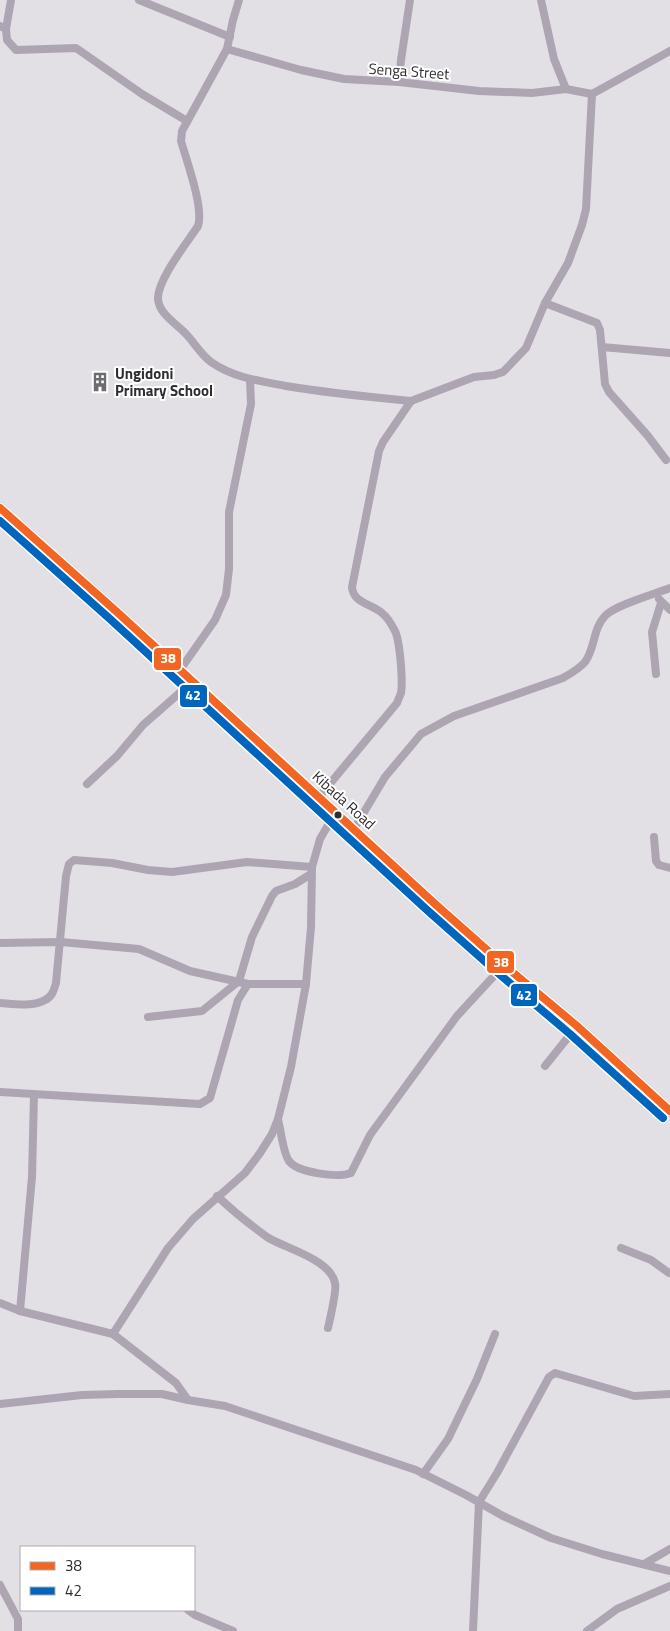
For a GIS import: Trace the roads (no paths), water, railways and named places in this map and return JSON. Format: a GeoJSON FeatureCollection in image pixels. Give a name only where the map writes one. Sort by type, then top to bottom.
{"type":"FeatureCollection","features":[{"type":"Feature","properties":{"kind":"main road","name":"Kibada Road"},"geometry":{"type":"LineString","coordinates":[[2,513],[117,612],[318,798],[504,965],[577,1026],[670,1111]]}},
{"type":"Feature","properties":{"kind":"street"},"geometry":{"type":"LineString","coordinates":[[12,0],[3,27],[7,40],[16,50],[76,48],[142,94],[187,121]]}},
{"type":"Feature","properties":{"kind":"street"},"geometry":{"type":"LineString","coordinates":[[139,0],[155,3],[230,37]]}},
{"type":"Feature","properties":{"kind":"street"},"geometry":{"type":"LineString","coordinates":[[239,0],[227,50],[182,131],[181,141],[199,207],[200,220],[162,282],[158,298],[159,304],[162,311],[186,333],[210,361],[250,380],[324,393],[410,401],[474,377],[503,372],[526,348],[545,303],[568,263],[582,225],[586,209],[592,94],[670,51]]}},
{"type":"Feature","properties":{"kind":"street"},"geometry":{"type":"LineString","coordinates":[[399,82],[410,0]]}},
{"type":"Feature","properties":{"kind":"street"},"geometry":{"type":"LineString","coordinates":[[541,0],[554,59],[566,89]]}},
{"type":"Feature","properties":{"kind":"street","name":"Senga Street"},"geometry":{"type":"LineString","coordinates":[[227,50],[292,68],[344,79],[532,93],[566,89],[592,94]]}},
{"type":"Feature","properties":{"kind":"street"},"geometry":{"type":"LineString","coordinates":[[545,303],[597,323],[600,330],[605,384],[609,392],[648,436],[666,460]]}},
{"type":"Feature","properties":{"kind":"street"},"geometry":{"type":"LineString","coordinates":[[602,347],[670,354]]}},
{"type":"Feature","properties":{"kind":"street"},"geometry":{"type":"LineString","coordinates":[[180,670],[215,620],[226,595],[229,569],[229,512],[251,404],[250,380]]}},
{"type":"Feature","properties":{"kind":"street"},"geometry":{"type":"LineString","coordinates":[[318,798],[396,703],[401,692],[399,646],[396,633],[390,621],[381,612],[359,600],[352,593],[352,587],[379,451],[410,401]]}},
{"type":"Feature","properties":{"kind":"street"},"geometry":{"type":"LineString","coordinates":[[354,829],[385,777],[421,734],[454,716],[562,678],[576,670],[586,661],[605,615],[619,607],[670,588]]}},
{"type":"Feature","properties":{"kind":"street"},"geometry":{"type":"LineString","coordinates":[[656,593],[661,603],[670,610]]}},
{"type":"Feature","properties":{"kind":"street"},"geometry":{"type":"LineString","coordinates":[[656,674],[652,632],[661,603]]}},
{"type":"Feature","properties":{"kind":"street"},"geometry":{"type":"LineString","coordinates":[[88,784],[117,756],[143,725],[192,682]]}},
{"type":"Feature","properties":{"kind":"street"},"geometry":{"type":"LineString","coordinates":[[112,1334],[168,1248],[192,1219],[244,1173],[272,1134],[278,1119],[291,1068],[306,984],[311,928],[311,870],[320,839],[327,827],[338,816]]}},
{"type":"Feature","properties":{"kind":"street"},"geometry":{"type":"LineString","coordinates":[[654,837],[656,861],[659,865],[670,868]]}},
{"type":"Feature","properties":{"kind":"street"},"geometry":{"type":"LineString","coordinates":[[0,1003],[28,1004],[46,1000],[53,993],[61,942],[66,876],[69,864],[74,860],[112,863],[148,870],[172,872],[246,862],[311,870]]}},
{"type":"Feature","properties":{"kind":"street"},"geometry":{"type":"LineString","coordinates":[[148,1016],[202,1011],[239,981],[252,937],[272,896],[276,891],[294,884],[311,870]]}},
{"type":"Feature","properties":{"kind":"street"},"geometry":{"type":"LineString","coordinates":[[0,943],[61,942],[139,949],[190,971],[248,984],[306,984]]}},
{"type":"Feature","properties":{"kind":"street"},"geometry":{"type":"LineString","coordinates":[[278,1119],[288,1160],[296,1168],[329,1175],[344,1176],[351,1173],[370,1135],[457,1016],[504,965]]}},
{"type":"Feature","properties":{"kind":"street"},"geometry":{"type":"LineString","coordinates":[[0,1092],[200,1104],[210,1098],[238,1000],[248,984]]}},
{"type":"Feature","properties":{"kind":"street"},"geometry":{"type":"LineString","coordinates":[[545,1066],[577,1026]]}},
{"type":"Feature","properties":{"kind":"street"},"geometry":{"type":"LineString","coordinates":[[20,1311],[32,1178],[34,1095]]}},
{"type":"Feature","properties":{"kind":"street"},"geometry":{"type":"LineString","coordinates":[[217,1196],[244,1221],[270,1239],[318,1262],[329,1271],[336,1284],[328,1328]]}},
{"type":"Feature","properties":{"kind":"street"},"geometry":{"type":"LineString","coordinates":[[621,1248],[651,1260],[670,1273]]}},
{"type":"Feature","properties":{"kind":"street"},"geometry":{"type":"LineString","coordinates":[[0,1303],[20,1311],[112,1334],[176,1383],[188,1400]]}},
{"type":"Feature","properties":{"kind":"street"},"geometry":{"type":"LineString","coordinates":[[423,1474],[448,1439],[477,1379],[495,1334]]}},
{"type":"Feature","properties":{"kind":"street"},"geometry":{"type":"LineString","coordinates":[[473,1631],[479,1502],[497,1473],[549,1376],[555,1373],[634,1396],[670,1394]]}},
{"type":"Feature","properties":{"kind":"street"},"geometry":{"type":"LineString","coordinates":[[0,1404],[82,1395],[162,1394],[225,1406],[423,1474],[503,1516],[551,1538],[602,1554],[670,1571]]}},
{"type":"Feature","properties":{"kind":"street"},"geometry":{"type":"LineString","coordinates":[[644,1564],[670,1549]]}},
{"type":"Feature","properties":{"kind":"street"},"geometry":{"type":"LineString","coordinates":[[0,1585],[18,1619],[18,1631]]}},
{"type":"Feature","properties":{"kind":"street"},"geometry":{"type":"LineString","coordinates":[[587,1631],[618,1609],[670,1586]]}},
{"type":"Feature","properties":{"kind":"street"},"geometry":{"type":"LineString","coordinates":[[189,1611],[233,1631]]}},
{"type":"Feature","properties":{"kind":"place","name":"Ungidoni Primary School"},"geometry":{"type":"Point","coordinates":[100,382]}}]}
